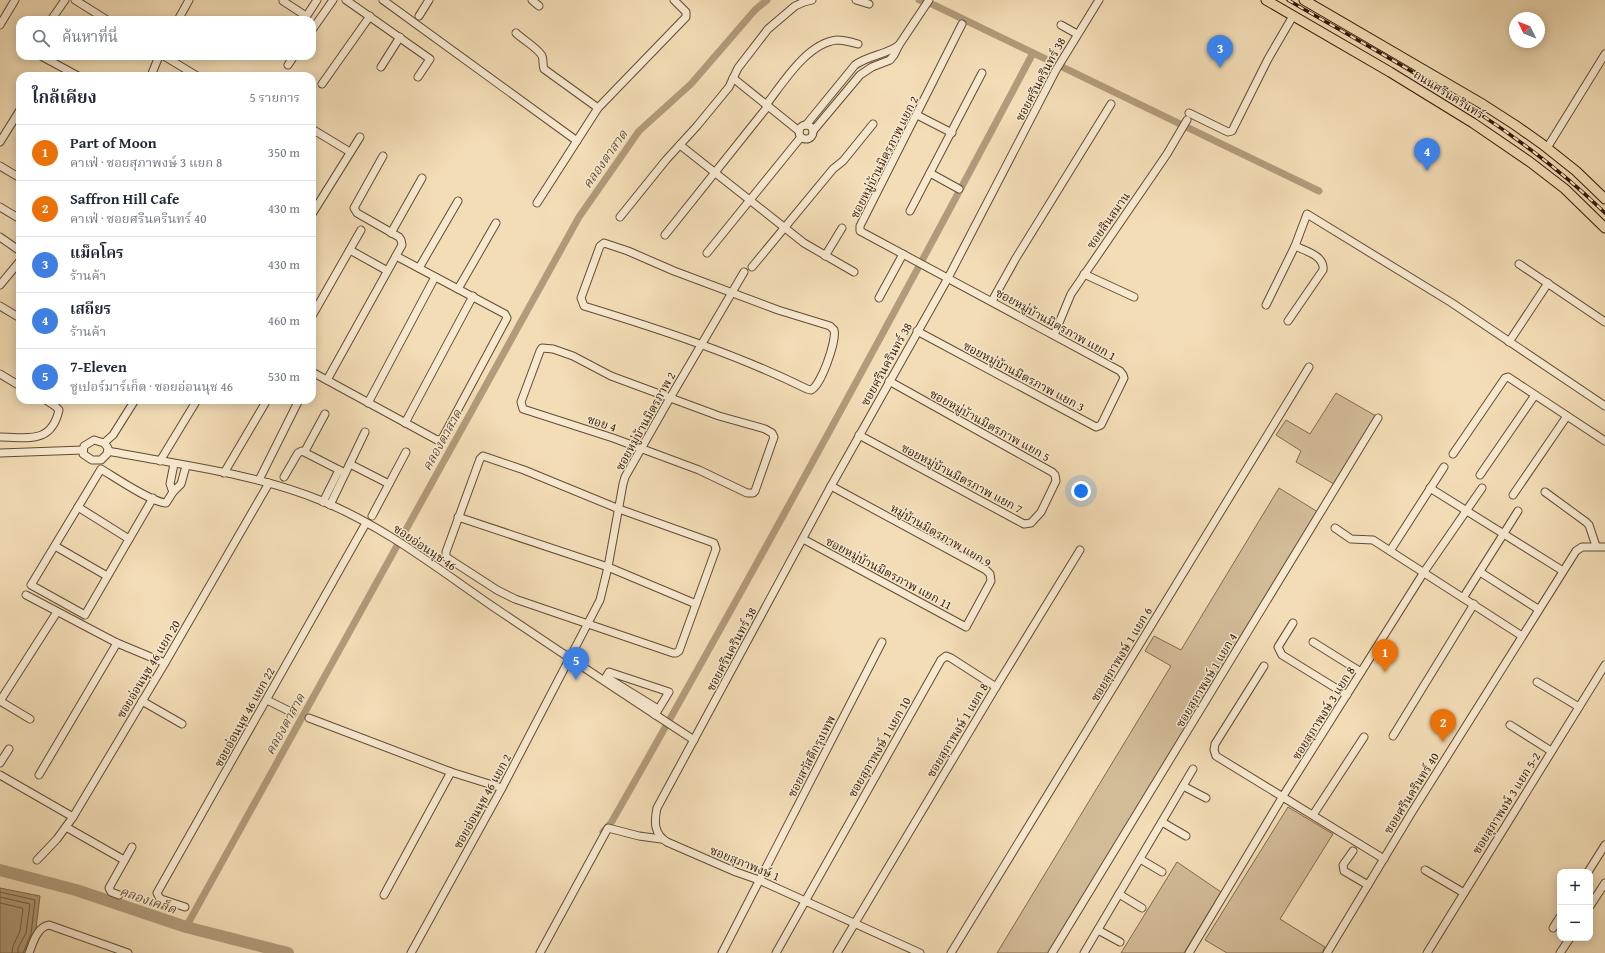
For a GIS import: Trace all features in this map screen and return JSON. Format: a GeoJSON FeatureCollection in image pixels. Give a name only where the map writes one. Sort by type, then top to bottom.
{"type":"FeatureCollection","features":[{"type":"Feature","properties":{"kind":"main road","name":"ถนนศรีนครินทร์"},"geometry":{"type":"LineString","coordinates":[[1266,0],[1393,74],[1492,136],[1565,188],[1605,228]]}},
{"type":"Feature","properties":{"kind":"main road","name":"ถนนศรีนครินทร์"},"geometry":{"type":"LineString","coordinates":[[1304,0],[1515,124],[1576,172],[1605,199]]}},
{"type":"Feature","properties":{"kind":"street"},"geometry":{"type":"LineString","coordinates":[[0,25],[15,0]]}},
{"type":"Feature","properties":{"kind":"street"},"geometry":{"type":"LineString","coordinates":[[54,16],[65,0]]}},
{"type":"Feature","properties":{"kind":"street"},"geometry":{"type":"LineString","coordinates":[[75,0],[101,16]]}},
{"type":"Feature","properties":{"kind":"street"},"geometry":{"type":"LineString","coordinates":[[180,16],[189,0]]}},
{"type":"Feature","properties":{"kind":"street"},"geometry":{"type":"LineString","coordinates":[[306,16],[317,0]]}},
{"type":"Feature","properties":{"kind":"street"},"geometry":{"type":"LineString","coordinates":[[316,24],[333,0]]}},
{"type":"Feature","properties":{"kind":"street"},"geometry":{"type":"LineString","coordinates":[[346,0],[430,59],[418,77]]}},
{"type":"Feature","properties":{"kind":"street"},"geometry":{"type":"LineString","coordinates":[[383,0],[577,141]]}},
{"type":"Feature","properties":{"kind":"street"},"geometry":{"type":"LineString","coordinates":[[419,16],[429,0]]}},
{"type":"Feature","properties":{"kind":"street"},"geometry":{"type":"LineString","coordinates":[[532,0],[539,6]]}},
{"type":"Feature","properties":{"kind":"street"},"geometry":{"type":"LineString","coordinates":[[537,202],[598,108],[686,16],[686,12],[674,0]]}},
{"type":"Feature","properties":{"kind":"street"},"geometry":{"type":"LineString","coordinates":[[620,218],[666,160],[729,87],[738,68],[768,29],[795,6],[812,0]]}},
{"type":"Feature","properties":{"kind":"street"},"geometry":{"type":"LineString","coordinates":[[856,0],[869,4]]}},
{"type":"Feature","properties":{"kind":"street"},"geometry":{"type":"LineString","coordinates":[[733,78],[804,139],[810,138],[813,131],[860,75],[866,70],[890,60],[894,56],[899,45],[929,0]]}},
{"type":"Feature","properties":{"kind":"street","name":"ซอยศรีนครินทร์ 38"},"geometry":{"type":"LineString","coordinates":[[694,740],[859,435],[948,278],[1062,58],[1099,0]]}},
{"type":"Feature","properties":{"kind":"street"},"geometry":{"type":"LineString","coordinates":[[283,1],[302,16]]}},
{"type":"Feature","properties":{"kind":"street"},"geometry":{"type":"LineString","coordinates":[[322,84],[370,16]]}},
{"type":"Feature","properties":{"kind":"street","name":"ซอยสินสมาน"},"geometry":{"type":"LineString","coordinates":[[1054,335],[1067,301],[1181,131],[1188,117],[1228,132],[1232,131],[1268,59],[1293,16]]}},
{"type":"Feature","properties":{"kind":"street","name":"ซอยหมู่บ้านมิตรภาพ แยก 2"},"geometry":{"type":"LineString","coordinates":[[948,278],[862,234],[860,229],[962,24]]}},
{"type":"Feature","properties":{"kind":"street"},"geometry":{"type":"LineString","coordinates":[[1061,25],[1077,34]]}},
{"type":"Feature","properties":{"kind":"street"},"geometry":{"type":"LineString","coordinates":[[516,33],[540,53],[543,60],[544,69],[598,108]]}},
{"type":"Feature","properties":{"kind":"street"},"geometry":{"type":"LineString","coordinates":[[380,67],[400,37]]}},
{"type":"Feature","properties":{"kind":"street"},"geometry":{"type":"LineString","coordinates":[[665,236],[767,106],[793,70],[809,52],[826,42],[838,40],[858,44]]}},
{"type":"Feature","properties":{"kind":"street"},"geometry":{"type":"LineString","coordinates":[[707,253],[800,134],[801,126],[806,125],[855,65],[863,59],[890,51],[899,45]]}},
{"type":"Feature","properties":{"kind":"street"},"geometry":{"type":"LineString","coordinates":[[1547,148],[1605,54]]}},
{"type":"Feature","properties":{"kind":"street"},"geometry":{"type":"LineString","coordinates":[[48,60],[71,72]]}},
{"type":"Feature","properties":{"kind":"street"},"geometry":{"type":"LineString","coordinates":[[153,72],[157,60]]}},
{"type":"Feature","properties":{"kind":"street"},"geometry":{"type":"LineString","coordinates":[[171,60],[190,72]]}},
{"type":"Feature","properties":{"kind":"street"},"geometry":{"type":"LineString","coordinates":[[288,65],[291,60]]}},
{"type":"Feature","properties":{"kind":"street"},"geometry":{"type":"LineString","coordinates":[[910,211],[982,74]]}},
{"type":"Feature","properties":{"kind":"street"},"geometry":{"type":"LineString","coordinates":[[992,302],[1016,258],[1111,104]]}},
{"type":"Feature","properties":{"kind":"street"},"geometry":{"type":"LineString","coordinates":[[917,115],[952,133]]}},
{"type":"Feature","properties":{"kind":"street"},"geometry":{"type":"LineString","coordinates":[[0,142],[16,116]]}},
{"type":"Feature","properties":{"kind":"street"},"geometry":{"type":"LineString","coordinates":[[752,267],[833,169],[843,161],[873,124]]}},
{"type":"Feature","properties":{"kind":"street"},"geometry":{"type":"LineString","coordinates":[[806,125],[812,128],[813,131]]}},
{"type":"Feature","properties":{"kind":"street"},"geometry":{"type":"LineString","coordinates":[[316,131],[350,152]]}},
{"type":"Feature","properties":{"kind":"street"},"geometry":{"type":"LineString","coordinates":[[316,207],[360,137]]}},
{"type":"Feature","properties":{"kind":"street"},"geometry":{"type":"LineString","coordinates":[[680,145],[804,243],[854,272]]}},
{"type":"Feature","properties":{"kind":"street"},"geometry":{"type":"LineString","coordinates":[[327,380],[396,256],[402,242],[399,238],[357,213],[354,208],[383,156]]}},
{"type":"Feature","properties":{"kind":"street"},"geometry":{"type":"LineString","coordinates":[[0,166],[16,176]]}},
{"type":"Feature","properties":{"kind":"street"},"geometry":{"type":"LineString","coordinates":[[930,173],[959,189]]}},
{"type":"Feature","properties":{"kind":"street"},"geometry":{"type":"LineString","coordinates":[[391,233],[422,178]]}},
{"type":"Feature","properties":{"kind":"street"},"geometry":{"type":"LineString","coordinates":[[419,268],[458,201]]}},
{"type":"Feature","properties":{"kind":"street"},"geometry":{"type":"LineString","coordinates":[[0,207],[16,217]]}},
{"type":"Feature","properties":{"kind":"street"},"geometry":{"type":"LineString","coordinates":[[1266,305],[1295,246],[1307,214],[1452,303],[1605,406]]}},
{"type":"Feature","properties":{"kind":"street"},"geometry":{"type":"LineString","coordinates":[[458,289],[496,223]]}},
{"type":"Feature","properties":{"kind":"street"},"geometry":{"type":"LineString","coordinates":[[825,256],[842,228]]}},
{"type":"Feature","properties":{"kind":"street"},"geometry":{"type":"LineString","coordinates":[[316,309],[361,230]]}},
{"type":"Feature","properties":{"kind":"street"},"geometry":{"type":"LineString","coordinates":[[0,237],[16,247]]}},
{"type":"Feature","properties":{"kind":"street"},"geometry":{"type":"LineString","coordinates":[[604,243],[608,243],[674,271],[778,310],[825,324],[833,328],[835,334],[822,376],[817,385],[811,390],[765,369],[701,345],[650,326],[584,306],[581,298],[600,246],[604,243]]}},
{"type":"Feature","properties":{"kind":"street"},"geometry":{"type":"LineString","coordinates":[[1288,321],[1323,270],[1324,265],[1322,260],[1295,246]]}},
{"type":"Feature","properties":{"kind":"street"},"geometry":{"type":"LineString","coordinates":[[350,250],[384,269]]}},
{"type":"Feature","properties":{"kind":"street"},"geometry":{"type":"LineString","coordinates":[[878,298],[902,254]]}},
{"type":"Feature","properties":{"kind":"street"},"geometry":{"type":"LineString","coordinates":[[316,375],[437,440],[440,440],[444,436],[507,318],[505,314],[474,296],[396,256]]}},
{"type":"Feature","properties":{"kind":"street"},"geometry":{"type":"LineString","coordinates":[[1519,264],[1605,322]]}},
{"type":"Feature","properties":{"kind":"street"},"geometry":{"type":"LineString","coordinates":[[0,285],[16,266]]}},
{"type":"Feature","properties":{"kind":"street","name":"ซอยหมู่บ้านมิตรภาพ 2"},"geometry":{"type":"LineString","coordinates":[[570,659],[600,600],[608,567],[623,484],[670,398],[744,272]]}},
{"type":"Feature","properties":{"kind":"street"},"geometry":{"type":"LineString","coordinates":[[1084,274],[1134,298]]}},
{"type":"Feature","properties":{"kind":"street"},"geometry":{"type":"LineString","coordinates":[[368,403],[435,277]]}},
{"type":"Feature","properties":{"kind":"street","name":"ซอยหมู่บ้านมิตรภาพ แยก 1"},"geometry":{"type":"LineString","coordinates":[[948,278],[1122,373],[1124,378],[1111,404]]}},
{"type":"Feature","properties":{"kind":"street"},"geometry":{"type":"LineString","coordinates":[[1509,342],[1548,283]]}},
{"type":"Feature","properties":{"kind":"street"},"geometry":{"type":"LineString","coordinates":[[405,423],[474,296]]}},
{"type":"Feature","properties":{"kind":"street"},"geometry":{"type":"LineString","coordinates":[[0,306],[16,316]]}},
{"type":"Feature","properties":{"kind":"street","name":"ซอยหมู่บ้านมิตรภาพ แยก 3"},"geometry":{"type":"LineString","coordinates":[[917,331],[1093,426],[1099,426],[1101,424],[1111,404]]}},
{"type":"Feature","properties":{"kind":"street","name":"ซอย 4"},"geometry":{"type":"LineString","coordinates":[[546,348],[573,356],[612,376],[670,398],[719,416],[760,427],[774,434],[774,438],[753,493],[747,493],[699,470],[593,431],[528,412],[522,407],[521,402],[540,351],[546,348]]}},
{"type":"Feature","properties":{"kind":"street","name":"ซอยสุภาพงษ์ 1 แยก 6"},"geometry":{"type":"LineString","coordinates":[[951,953],[1309,367]]}},
{"type":"Feature","properties":{"kind":"street"},"geometry":{"type":"LineString","coordinates":[[0,374],[16,384]]}},
{"type":"Feature","properties":{"kind":"street"},"geometry":{"type":"LineString","coordinates":[[1453,454],[1506,378],[1511,378],[1605,441]]}},
{"type":"Feature","properties":{"kind":"street","name":"ซอยหมู่บ้านมิตรภาพ แยก 5"},"geometry":{"type":"LineString","coordinates":[[889,382],[1052,472],[1055,475],[1056,481],[1046,501]]}},
{"type":"Feature","properties":{"kind":"street"},"geometry":{"type":"LineString","coordinates":[[1480,475],[1535,395]]}},
{"type":"Feature","properties":{"kind":"street"},"geometry":{"type":"LineString","coordinates":[[0,437],[34,437],[41,436],[48,432],[59,410],[52,404]]}},
{"type":"Feature","properties":{"kind":"street"},"geometry":{"type":"LineString","coordinates":[[104,444],[113,435],[132,404]]}},
{"type":"Feature","properties":{"kind":"street"},"geometry":{"type":"LineString","coordinates":[[160,461],[196,404]]}},
{"type":"Feature","properties":{"kind":"street"},"geometry":{"type":"LineString","coordinates":[[224,473],[265,404]]}},
{"type":"Feature","properties":{"kind":"street"},"geometry":{"type":"LineString","coordinates":[[259,480],[298,404]]}},
{"type":"Feature","properties":{"kind":"street"},"geometry":{"type":"LineString","coordinates":[[305,452],[325,414]]}},
{"type":"Feature","properties":{"kind":"street"},"geometry":{"type":"LineString","coordinates":[[1513,495],[1567,416]]}},
{"type":"Feature","properties":{"kind":"street","name":"ซอยสุภาพงษ์ 1 แยก 4"},"geometry":{"type":"LineString","coordinates":[[1052,953],[1378,418]]}},
{"type":"Feature","properties":{"kind":"street"},"geometry":{"type":"LineString","coordinates":[[326,503],[342,472],[350,464],[365,432]]}},
{"type":"Feature","properties":{"kind":"street","name":"ซอยหมู่บ้านมิตรภาพ แยก 7"},"geometry":{"type":"LineString","coordinates":[[859,435],[1024,524],[1028,524],[1035,520],[1046,501]]}},
{"type":"Feature","properties":{"kind":"street"},"geometry":{"type":"LineString","coordinates":[[94,440],[104,444],[108,451],[105,457],[96,461],[87,458],[83,454],[83,450],[86,444],[94,440]]}},
{"type":"Feature","properties":{"kind":"street"},"geometry":{"type":"LineString","coordinates":[[0,453],[83,450]]}},
{"type":"Feature","properties":{"kind":"street","name":"ซอยอ่อนนุช 46"},"geometry":{"type":"LineString","coordinates":[[108,451],[259,480],[326,503],[387,534],[570,659],[658,714],[670,725],[694,740]]}},
{"type":"Feature","properties":{"kind":"street"},"geometry":{"type":"LineString","coordinates":[[284,477],[298,453],[302,451],[342,472]]}},
{"type":"Feature","properties":{"kind":"street"},"geometry":{"type":"LineString","coordinates":[[372,516],[406,452]]}},
{"type":"Feature","properties":{"kind":"street"},"geometry":{"type":"LineString","coordinates":[[483,456],[524,470],[619,509],[712,542],[715,545],[716,549],[682,647],[676,653],[515,599],[497,590],[449,559],[445,554],[480,459],[483,456]]}},
{"type":"Feature","properties":{"kind":"street"},"geometry":{"type":"LineString","coordinates":[[173,492],[170,484],[174,464]]}},
{"type":"Feature","properties":{"kind":"street"},"geometry":{"type":"LineString","coordinates":[[350,464],[389,484]]}},
{"type":"Feature","properties":{"kind":"street"},"geometry":{"type":"LineString","coordinates":[[153,498],[85,615],[31,585],[101,469],[153,498],[166,503],[173,492],[181,484],[186,466]]}},
{"type":"Feature","properties":{"kind":"street"},"geometry":{"type":"LineString","coordinates":[[1390,550],[1444,467]]}},
{"type":"Feature","properties":{"kind":"street","name":"ซอยอ่อนนุช 46 แยก 20"},"geometry":{"type":"LineString","coordinates":[[37,860],[57,840],[73,817],[165,663],[269,483]]}},
{"type":"Feature","properties":{"kind":"street","name":"หมู่บ้านมิตรภาพ แยก 9"},"geometry":{"type":"LineString","coordinates":[[831,486],[986,570],[990,574],[991,581],[966,627]]}},
{"type":"Feature","properties":{"kind":"street"},"geometry":{"type":"LineString","coordinates":[[1430,488],[1563,571]]}},
{"type":"Feature","properties":{"kind":"street","name":"ซอยสุภาพงษ์ 3 แยก 8"},"geometry":{"type":"LineString","coordinates":[[1188,953],[1283,796],[1424,572],[1482,488]]}},
{"type":"Feature","properties":{"kind":"street"},"geometry":{"type":"LineString","coordinates":[[1545,492],[1586,522],[1596,546]]}},
{"type":"Feature","properties":{"kind":"street"},"geometry":{"type":"LineString","coordinates":[[78,507],[129,539]]}},
{"type":"Feature","properties":{"kind":"street"},"geometry":{"type":"LineString","coordinates":[[1463,598],[1518,512]]}},
{"type":"Feature","properties":{"kind":"street"},"geometry":{"type":"LineString","coordinates":[[458,517],[608,567],[696,604]]}},
{"type":"Feature","properties":{"kind":"street","name":"ซอยอ่อนนุช 46 แยก 22"},"geometry":{"type":"LineString","coordinates":[[185,907],[162,899],[157,893],[366,523]]}},
{"type":"Feature","properties":{"kind":"street"},"geometry":{"type":"LineString","coordinates":[[1334,528],[1352,539],[1373,540],[1522,636]]}},
{"type":"Feature","properties":{"kind":"street","name":"ซอยหมู่บ้านมิตรภาพ แยก 11"},"geometry":{"type":"LineString","coordinates":[[803,539],[966,627]]}},
{"type":"Feature","properties":{"kind":"street"},"geometry":{"type":"LineString","coordinates":[[55,546],[107,576]]}},
{"type":"Feature","properties":{"kind":"street","name":"ซอยศรีนครินทร์ 40"},"geometry":{"type":"LineString","coordinates":[[1327,953],[1538,609],[1563,571],[1579,548],[1596,546],[1605,547]]}},
{"type":"Feature","properties":{"kind":"street","name":"ซอยสุภาพงษ์ 1 แยก 8"},"geometry":{"type":"LineString","coordinates":[[837,953],[1080,550]]}},
{"type":"Feature","properties":{"kind":"street"},"geometry":{"type":"LineString","coordinates":[[1480,572],[1538,609]]}},
{"type":"Feature","properties":{"kind":"street"},"geometry":{"type":"LineString","coordinates":[[26,596],[117,643],[165,663]]}},
{"type":"Feature","properties":{"kind":"street"},"geometry":{"type":"LineString","coordinates":[[1393,736],[1474,604]]}},
{"type":"Feature","properties":{"kind":"street"},"geometry":{"type":"LineString","coordinates":[[30,718],[0,701],[57,612]]}},
{"type":"Feature","properties":{"kind":"street"},"geometry":{"type":"LineString","coordinates":[[1293,623],[1278,648],[1282,655],[1347,695]]}},
{"type":"Feature","properties":{"kind":"street","name":"ซอยสวัสดีกรุงเทพ"},"geometry":{"type":"LineString","coordinates":[[722,953],[882,642]]}},
{"type":"Feature","properties":{"kind":"street"},"geometry":{"type":"LineString","coordinates":[[1313,642],[1361,672]]}},
{"type":"Feature","properties":{"kind":"street"},"geometry":{"type":"LineString","coordinates":[[39,775],[117,643]]}},
{"type":"Feature","properties":{"kind":"street","name":"ซอยสุภาพงษ์ 1 แยก 10"},"geometry":{"type":"LineString","coordinates":[[776,953],[941,660],[946,656],[951,658],[996,687]]}},
{"type":"Feature","properties":{"kind":"street","name":"ซอยอ่อนนุช 46 แยก 2"},"geometry":{"type":"LineString","coordinates":[[411,953],[502,788],[570,659]]}},
{"type":"Feature","properties":{"kind":"street","name":"ซอยสุภาพงษ์ 3 แยก 5-2"},"geometry":{"type":"LineString","coordinates":[[1427,953],[1605,665]]}},
{"type":"Feature","properties":{"kind":"street"},"geometry":{"type":"LineString","coordinates":[[1264,666],[1215,744],[1214,750],[1216,756],[1384,859]]}},
{"type":"Feature","properties":{"kind":"street"},"geometry":{"type":"LineString","coordinates":[[609,672],[669,692],[658,714],[606,677],[609,672]]}},
{"type":"Feature","properties":{"kind":"street"},"geometry":{"type":"LineString","coordinates":[[1537,682],[1579,707]]}},
{"type":"Feature","properties":{"kind":"street"},"geometry":{"type":"LineString","coordinates":[[267,700],[293,713]]}},
{"type":"Feature","properties":{"kind":"street"},"geometry":{"type":"LineString","coordinates":[[142,702],[182,724]]}},
{"type":"Feature","properties":{"kind":"street"},"geometry":{"type":"LineString","coordinates":[[309,718],[452,772],[502,788]]}},
{"type":"Feature","properties":{"kind":"street"},"geometry":{"type":"LineString","coordinates":[[1510,724],[1551,751]]}},
{"type":"Feature","properties":{"kind":"street"},"geometry":{"type":"LineString","coordinates":[[1313,815],[1364,737]]}},
{"type":"Feature","properties":{"kind":"street"},"geometry":{"type":"LineString","coordinates":[[661,838],[656,828],[655,821],[657,808],[694,740]]}},
{"type":"Feature","properties":{"kind":"street"},"geometry":{"type":"LineString","coordinates":[[0,763],[9,749]]}},
{"type":"Feature","properties":{"kind":"street"},"geometry":{"type":"LineString","coordinates":[[1084,953],[1193,769]]}},
{"type":"Feature","properties":{"kind":"street"},"geometry":{"type":"LineString","coordinates":[[384,895],[452,772]]}},
{"type":"Feature","properties":{"kind":"street"},"geometry":{"type":"LineString","coordinates":[[0,775],[73,817]]}},
{"type":"Feature","properties":{"kind":"street"},"geometry":{"type":"LineString","coordinates":[[1183,786],[1206,798]]}},
{"type":"Feature","properties":{"kind":"street"},"geometry":{"type":"LineString","coordinates":[[1162,822],[1186,836]]}},
{"type":"Feature","properties":{"kind":"street"},"geometry":{"type":"LineString","coordinates":[[66,827],[124,860]]}},
{"type":"Feature","properties":{"kind":"street"},"geometry":{"type":"LineString","coordinates":[[540,953],[608,828],[639,836],[661,838]]}},
{"type":"Feature","properties":{"kind":"street","name":"ซอยสุภาพงษ์ 1"},"geometry":{"type":"LineString","coordinates":[[661,838],[694,854],[760,880],[920,953]]}},
{"type":"Feature","properties":{"kind":"street"},"geometry":{"type":"LineString","coordinates":[[1590,869],[1605,846]]}},
{"type":"Feature","properties":{"kind":"street"},"geometry":{"type":"LineString","coordinates":[[119,895],[111,892],[109,888],[132,847]]}},
{"type":"Feature","properties":{"kind":"street"},"geometry":{"type":"LineString","coordinates":[[1353,851],[1343,865],[1344,871],[1368,886]]}},
{"type":"Feature","properties":{"kind":"street"},"geometry":{"type":"LineString","coordinates":[[1140,859],[1162,872]]}},
{"type":"Feature","properties":{"kind":"street"},"geometry":{"type":"LineString","coordinates":[[1425,870],[1464,893]]}},
{"type":"Feature","properties":{"kind":"street"},"geometry":{"type":"LineString","coordinates":[[1591,905],[1605,883]]}},
{"type":"Feature","properties":{"kind":"street"},"geometry":{"type":"LineString","coordinates":[[1119,894],[1142,908]]}},
{"type":"Feature","properties":{"kind":"street"},"geometry":{"type":"LineString","coordinates":[[1553,928],[1557,922]]}},
{"type":"Feature","properties":{"kind":"street"},"geometry":{"type":"LineString","coordinates":[[28,953],[39,931],[45,926],[49,925],[128,953]]}},
{"type":"Feature","properties":{"kind":"street"},"geometry":{"type":"LineString","coordinates":[[1098,930],[1120,942]]}},
{"type":"Feature","properties":{"kind":"street"},"geometry":{"type":"LineString","coordinates":[[1560,953],[1568,941]]}},
{"type":"Feature","properties":{"kind":"shaded area"},"geometry":{"type":"Polygon","coordinates":[[[1336,393],[1376,416],[1334,484],[1296,462],[1301,451],[1276,435],[1286,420],[1310,434],[1336,393]]]}},
{"type":"Feature","properties":{"kind":"shaded area"},"geometry":{"type":"Polygon","coordinates":[[[1279,488],[1318,512],[1049,953],[997,953],[1171,666],[1145,651],[1154,636],[1181,650],[1279,488]]]}},
{"type":"Feature","properties":{"kind":"shaded area"},"geometry":{"type":"Polygon","coordinates":[[[1288,807],[1333,834],[1280,919],[1325,947],[1322,953],[1227,953],[1205,940],[1288,807]]]}},
{"type":"Feature","properties":{"kind":"shaded area"},"geometry":{"type":"Polygon","coordinates":[[[1177,862],[1221,892],[1184,953],[1121,953],[1177,862]]]}},
{"type":"Feature","properties":{"kind":"water"},"geometry":{"type":"Polygon","coordinates":[[[0,888],[40,896],[35,936],[26,953],[0,953],[0,888]]]}},
{"type":"Feature","properties":{"kind":"waterway","name":"คลองตาสาด"},"geometry":{"type":"LineString","coordinates":[[186,927],[579,217],[639,131],[691,84],[755,10],[767,0]]}},
{"type":"Feature","properties":{"kind":"waterway"},"geometry":{"type":"LineString","coordinates":[[919,0],[934,5],[1319,191]]}},
{"type":"Feature","properties":{"kind":"waterway"},"geometry":{"type":"LineString","coordinates":[[603,832],[611,823],[772,536],[878,343],[1033,53]]}},
{"type":"Feature","properties":{"kind":"waterway","name":"คลองเคล็ด"},"geometry":{"type":"LineString","coordinates":[[0,870],[76,890],[186,927],[288,953]]}},
{"type":"Feature","properties":{"kind":"railway"},"geometry":{"type":"LineString","coordinates":[[1288,0],[1412,72],[1493,123],[1532,151],[1605,213]]}},
{"type":"Feature","properties":{"kind":"place","name":"แม็คโคร"},"geometry":{"type":"Point","coordinates":[1220,68]}},
{"type":"Feature","properties":{"kind":"place","name":"เสถียร"},"geometry":{"type":"Point","coordinates":[1427,171]}},
{"type":"Feature","properties":{"kind":"place","name":"Part of Moon"},"geometry":{"type":"Point","coordinates":[1385,672]}},
{"type":"Feature","properties":{"kind":"place","name":"7-Eleven"},"geometry":{"type":"Point","coordinates":[576,680]}},
{"type":"Feature","properties":{"kind":"place","name":"Saffron Hill Cafe"},"geometry":{"type":"Point","coordinates":[1443,742]}}]}
